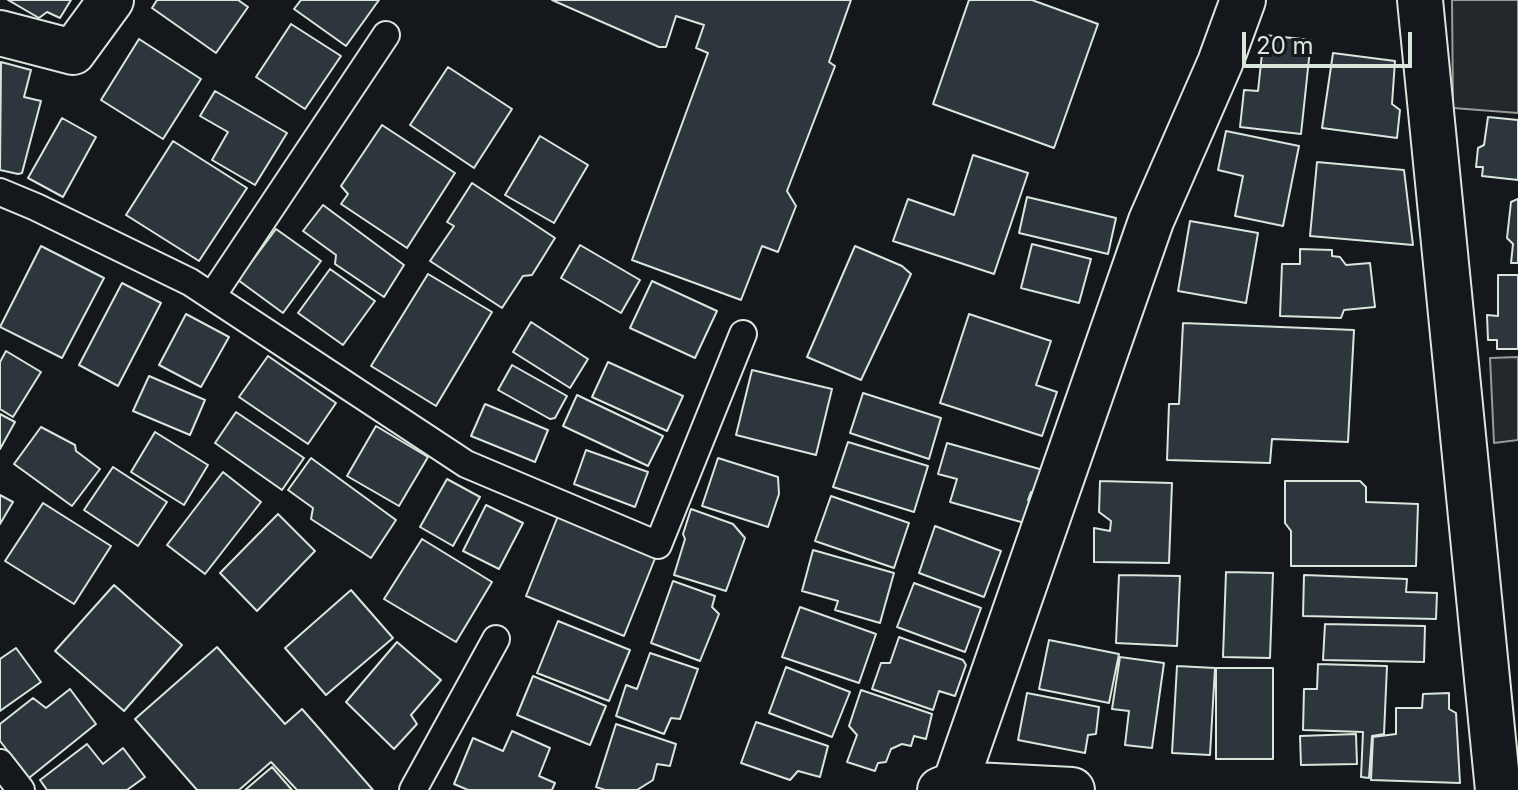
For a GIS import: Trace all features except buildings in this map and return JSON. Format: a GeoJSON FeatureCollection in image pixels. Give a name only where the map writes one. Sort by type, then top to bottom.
{"type":"FeatureCollection","features":[{"type":"Feature","properties":{"kind":"street"},"geometry":{"type":"LineString","coordinates":[[0,33],[73,52],[111,0]]}},
{"type":"Feature","properties":{"kind":"street"},"geometry":{"type":"LineString","coordinates":[[1072,790],[947,787],[1151,221],[1220,63],[1243,0]]}},
{"type":"Feature","properties":{"kind":"street"},"geometry":{"type":"LineString","coordinates":[[1420,0],[1498,790]]}},
{"type":"Feature","properties":{"kind":"lane"},"geometry":{"type":"LineString","coordinates":[[212,296],[386,35]]}},
{"type":"Feature","properties":{"kind":"lane"},"geometry":{"type":"LineString","coordinates":[[0,192],[190,282],[466,464],[658,545],[743,334]]}},
{"type":"Feature","properties":{"kind":"lane"},"geometry":{"type":"LineString","coordinates":[[413,790],[496,639]]}},
{"type":"Feature","properties":{"kind":"lane"},"geometry":{"type":"LineString","coordinates":[[0,763],[21,790]]}},
{"type":"Feature","properties":{"kind":"shaded area"},"geometry":{"type":"Polygon","coordinates":[[[1452,0],[1518,0],[1518,113],[1453,108],[1452,0]]]}},
{"type":"Feature","properties":{"kind":"shaded area"},"geometry":{"type":"Polygon","coordinates":[[[1518,357],[1518,440],[1494,443],[1490,358],[1518,357]]]}}]}
